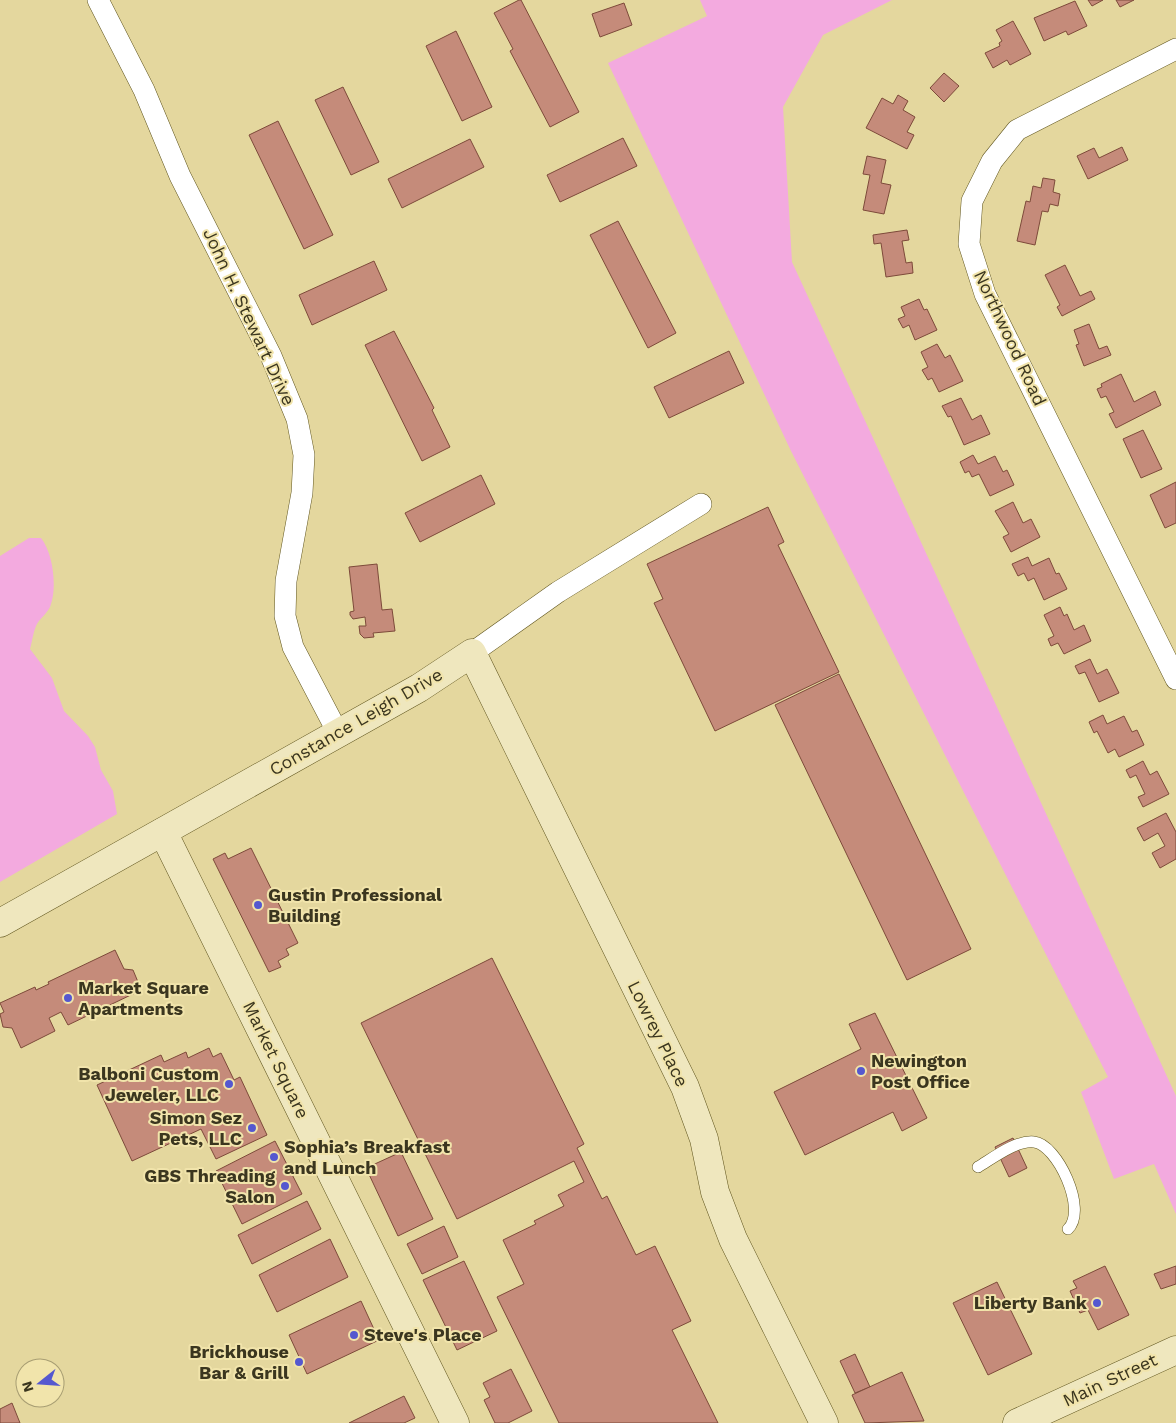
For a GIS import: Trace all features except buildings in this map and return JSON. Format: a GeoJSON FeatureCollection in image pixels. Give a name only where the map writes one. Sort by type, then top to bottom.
{"type":"FeatureCollection","features":[{"type":"Feature","properties":{"kind":"street","name":"John H. Stewart Drive"},"geometry":{"type":"LineString","coordinates":[[98,0],[144,90],[180,176],[271,356],[297,419],[304,455],[302,493],[286,581],[285,616],[293,648],[338,733]]}},
{"type":"Feature","properties":{"kind":"street","name":"Northwood Road"},"geometry":{"type":"LineString","coordinates":[[1176,49],[1017,130],[992,161],[972,201],[969,244],[985,294],[1176,679]]}},
{"type":"Feature","properties":{"kind":"street","name":"Constance Leigh Drive"},"geometry":{"type":"LineString","coordinates":[[0,923],[419,688],[558,592],[701,504]]}},
{"type":"Feature","properties":{"kind":"street","name":"Lowrey Place"},"geometry":{"type":"LineString","coordinates":[[472,653],[685,1087],[704,1140],[715,1192],[730,1232],[824,1423]]}},
{"type":"Feature","properties":{"kind":"street","name":"Market Square"},"geometry":{"type":"LineString","coordinates":[[163,832],[455,1423]]}},
{"type":"Feature","properties":{"kind":"street","name":"Main Street"},"geometry":{"type":"LineString","coordinates":[[1017,1423],[1176,1350]]}},
{"type":"Feature","properties":{"kind":"lane"},"geometry":{"type":"LineString","coordinates":[[978,1167],[1017,1145],[1029,1142],[1044,1145],[1053,1154],[1074,1197],[1075,1217],[1068,1229]]}},
{"type":"Feature","properties":{"kind":"shaded area"},"geometry":{"type":"Polygon","coordinates":[[[700,0],[892,0],[823,35],[783,107],[792,262],[1176,1096],[1176,1214],[1154,1164],[1114,1179],[1081,1092],[1108,1077],[791,451],[608,63],[707,16],[700,0]]]}},
{"type":"Feature","properties":{"kind":"shaded area"},"geometry":{"type":"Polygon","coordinates":[[[29,538],[41,538],[45,544],[51,561],[54,579],[51,604],[36,626],[30,649],[52,678],[64,711],[88,736],[95,747],[101,770],[113,791],[117,814],[0,882],[0,556],[29,538]]]}},
{"type":"Feature","properties":{"kind":"place","name":"Gustin Professional Building"},"geometry":{"type":"Point","coordinates":[258,905]}},
{"type":"Feature","properties":{"kind":"place","name":"Market Square Apartments"},"geometry":{"type":"Point","coordinates":[68,998]}},
{"type":"Feature","properties":{"kind":"place","name":"Newington Post Office"},"geometry":{"type":"Point","coordinates":[861,1071]}},
{"type":"Feature","properties":{"kind":"place","name":"Balboni Custom Jeweler, LLC"},"geometry":{"type":"Point","coordinates":[229,1084]}},
{"type":"Feature","properties":{"kind":"place","name":"Simon Sez Pets, LLC"},"geometry":{"type":"Point","coordinates":[252,1128]}},
{"type":"Feature","properties":{"kind":"place","name":"Sophia’s Breakfast and Lunch"},"geometry":{"type":"Point","coordinates":[274,1157]}},
{"type":"Feature","properties":{"kind":"place","name":"GBS Threading Salon"},"geometry":{"type":"Point","coordinates":[285,1186]}},
{"type":"Feature","properties":{"kind":"place","name":"Liberty Bank"},"geometry":{"type":"Point","coordinates":[1097,1303]}},
{"type":"Feature","properties":{"kind":"place","name":"Steve's Place"},"geometry":{"type":"Point","coordinates":[354,1335]}},
{"type":"Feature","properties":{"kind":"place","name":"Brickhouse Bar & Grill"},"geometry":{"type":"Point","coordinates":[299,1362]}}]}
